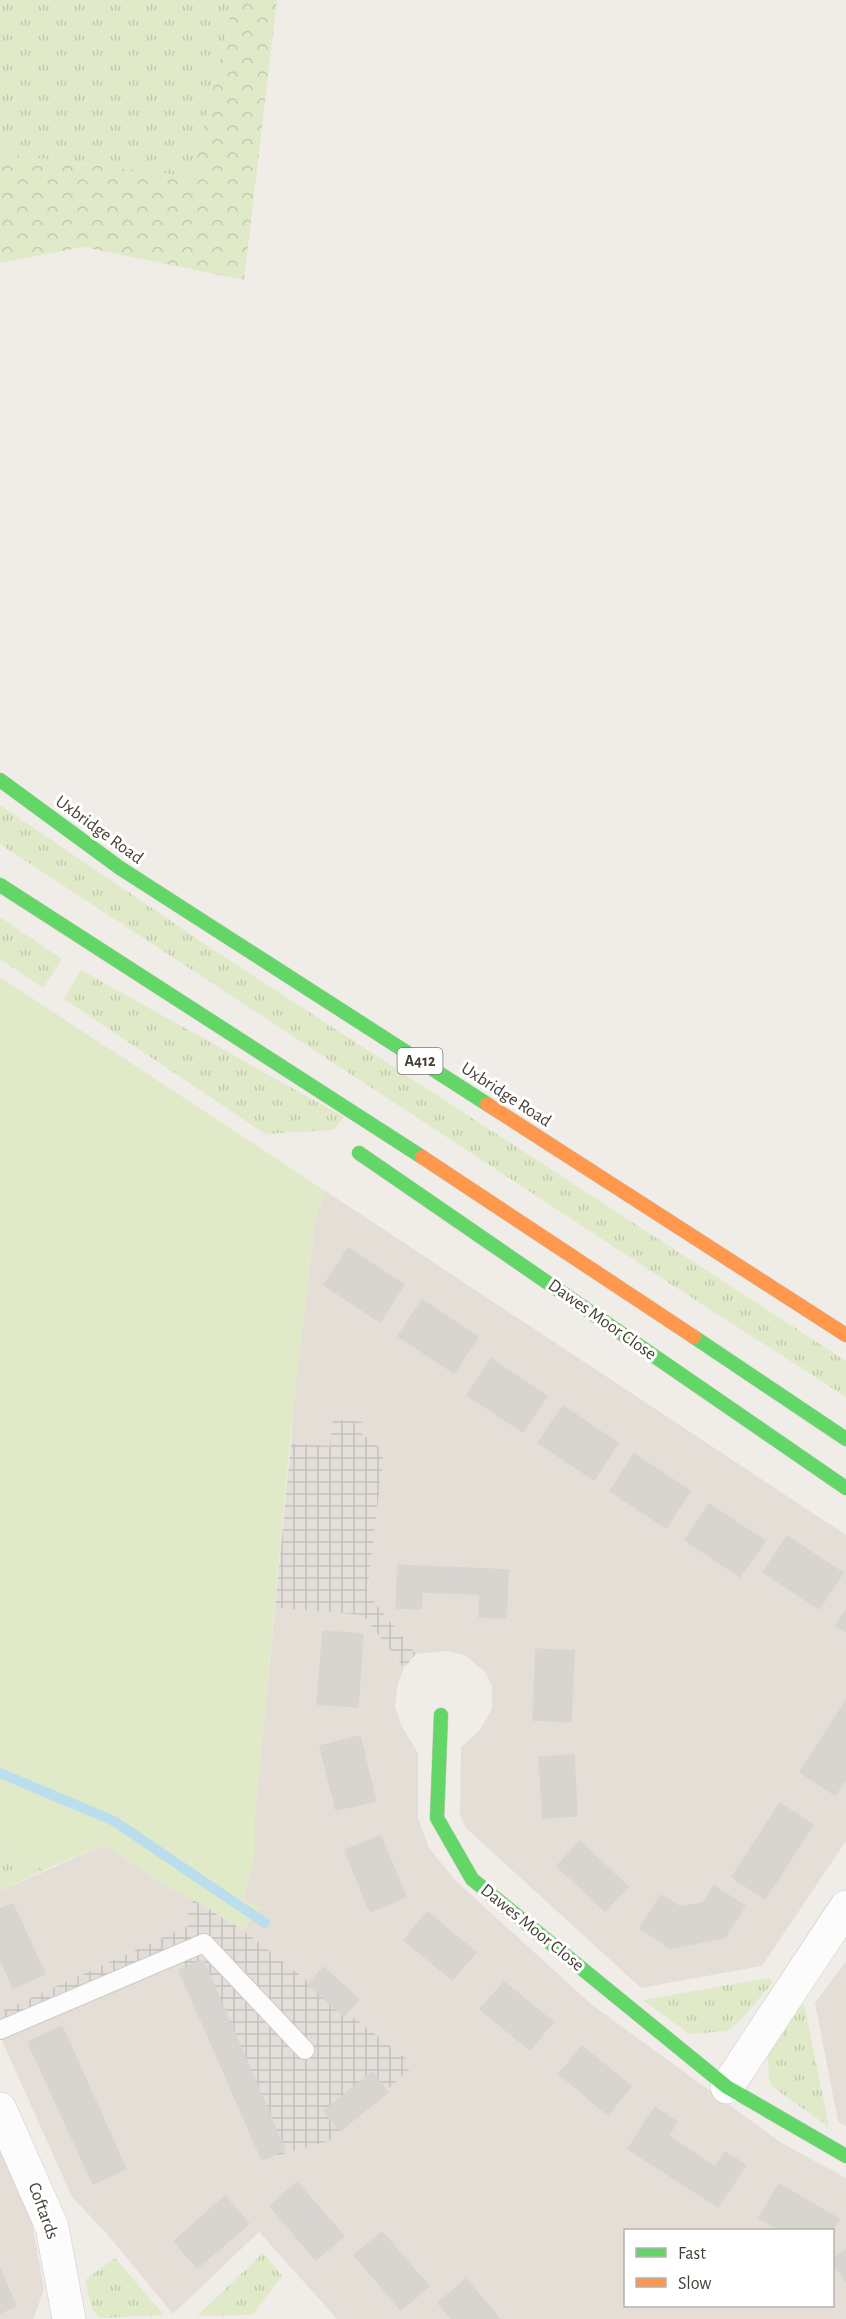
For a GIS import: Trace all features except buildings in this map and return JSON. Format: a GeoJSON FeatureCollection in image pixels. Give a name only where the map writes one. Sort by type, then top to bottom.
{"type":"FeatureCollection","features":[{"type":"Feature","properties":{"kind":"main road","name":"Uxbridge Road"},"geometry":{"type":"LineString","coordinates":[[0,780],[120,868],[846,1335]]}},
{"type":"Feature","properties":{"kind":"main road"},"geometry":{"type":"LineString","coordinates":[[0,885],[102,954],[274,1061],[447,1173],[846,1439]]}},
{"type":"Feature","properties":{"kind":"main road","name":"Dawes Moor Close"},"geometry":{"type":"LineString","coordinates":[[359,1153],[846,1488]]}},
{"type":"Feature","properties":{"kind":"main road","name":"Dawes Moor Close"},"geometry":{"type":"LineString","coordinates":[[441,1715],[437,1818],[472,1879],[726,2087],[846,2156]]}},
{"type":"Feature","properties":{"kind":"street"},"geometry":{"type":"LineString","coordinates":[[726,2087],[846,1907]]}},
{"type":"Feature","properties":{"kind":"street","name":"Coftards"},"geometry":{"type":"LineString","coordinates":[[0,2109],[52,2227],[69,2319]]}},
{"type":"Feature","properties":{"kind":"lane"},"geometry":{"type":"LineString","coordinates":[[0,2030],[204,1942],[305,2050]]}},
{"type":"Feature","properties":{"kind":"shaded area"},"geometry":{"type":"Polygon","coordinates":[[[327,1192],[846,1535],[846,1841],[762,1966],[641,1988],[466,1828],[460,1815],[461,1747],[479,1731],[492,1709],[492,1686],[485,1672],[465,1655],[446,1651],[416,1654],[367,1593],[384,1451],[291,1443],[295,1390],[316,1215],[327,1192]]]}},
{"type":"Feature","properties":{"kind":"shaded area"},"geometry":{"type":"Polygon","coordinates":[[[333,1419],[363,1422],[359,1432],[384,1451],[367,1593],[416,1654],[404,1668],[363,1615],[275,1608],[291,1443],[330,1446],[333,1419]]]}},
{"type":"Feature","properties":{"kind":"shaded area"},"geometry":{"type":"Polygon","coordinates":[[[275,1608],[363,1615],[404,1668],[398,1683],[395,1706],[401,1725],[418,1753],[418,1818],[429,1848],[455,1880],[591,2004],[780,2142],[846,2178],[846,2319],[337,2319],[259,2232],[173,2314],[107,2234],[72,2197],[0,2036],[170,1953],[247,2123],[414,2065],[243,1930],[261,1907],[243,1900],[255,1856],[255,1816],[275,1608]]]}},
{"type":"Feature","properties":{"kind":"shaded area"},"geometry":{"type":"Polygon","coordinates":[[[104,1845],[158,1881],[194,1900],[189,1912],[188,1926],[0,2012],[0,1891],[104,1845]]]}},
{"type":"Feature","properties":{"kind":"shaded area"},"geometry":{"type":"Polygon","coordinates":[[[194,1900],[243,1930],[414,2065],[332,2140],[263,2160],[170,1953],[0,2031],[0,2012],[188,1926],[188,1912],[194,1900]]]}},
{"type":"Feature","properties":{"kind":"shaded area"},"geometry":{"type":"Polygon","coordinates":[[[846,1961],[846,2126],[838,2122],[815,2003],[846,1961]]]}},
{"type":"Feature","properties":{"kind":"shaded area"},"geometry":{"type":"Polygon","coordinates":[[[0,2143],[30,2210],[44,2290],[33,2319],[0,2319],[0,2143]]]}},
{"type":"Feature","properties":{"kind":"green space"},"geometry":{"type":"Polygon","coordinates":[[[0,0],[234,0],[192,177],[14,155],[0,148],[0,0]]]}},
{"type":"Feature","properties":{"kind":"green space"},"geometry":{"type":"Polygon","coordinates":[[[234,0],[277,0],[244,280],[83,247],[0,263],[0,148],[14,155],[192,177],[234,0]]]}},
{"type":"Feature","properties":{"kind":"green space"},"geometry":{"type":"Polygon","coordinates":[[[0,805],[209,947],[846,1361],[846,1397],[0,844],[0,805]]]}},
{"type":"Feature","properties":{"kind":"green space"},"geometry":{"type":"Polygon","coordinates":[[[0,917],[62,959],[43,988],[0,959],[0,917]]]}},
{"type":"Feature","properties":{"kind":"green space"},"geometry":{"type":"Polygon","coordinates":[[[81,970],[344,1117],[334,1130],[265,1134],[64,999],[81,970]]]}},
{"type":"Feature","properties":{"kind":"green space"},"geometry":{"type":"Polygon","coordinates":[[[0,977],[327,1192],[316,1215],[295,1390],[255,1816],[255,1856],[243,1900],[261,1907],[243,1930],[158,1881],[104,1845],[44,1870],[0,1849],[0,977]]]}},
{"type":"Feature","properties":{"kind":"green space"},"geometry":{"type":"Polygon","coordinates":[[[0,1849],[44,1870],[0,1891],[0,1849]]]}},
{"type":"Feature","properties":{"kind":"green space"},"geometry":{"type":"Polygon","coordinates":[[[768,1978],[773,1982],[740,2021],[727,2031],[690,2034],[642,2000],[768,1978]]]}},
{"type":"Feature","properties":{"kind":"green space"},"geometry":{"type":"Polygon","coordinates":[[[798,2001],[805,2008],[829,2127],[770,2085],[768,2058],[772,2040],[798,2001]]]}},
{"type":"Feature","properties":{"kind":"green space"},"geometry":{"type":"Polygon","coordinates":[[[263,2253],[282,2276],[252,2315],[197,2316],[263,2253]]]}},
{"type":"Feature","properties":{"kind":"green space"},"geometry":{"type":"Polygon","coordinates":[[[115,2258],[164,2315],[99,2318],[92,2309],[85,2280],[115,2258]]]}},
{"type":"Feature","properties":{"kind":"waterway"},"geometry":{"type":"LineString","coordinates":[[0,1773],[114,1821],[265,1923]]}},
{"type":"Feature","properties":{"kind":"traffic: fast"},"geometry":{"type":"LineString","coordinates":[[0,780],[120,868],[487,1104]]}},
{"type":"Feature","properties":{"kind":"traffic: fast"},"geometry":{"type":"LineString","coordinates":[[0,885],[422,1157]]}},
{"type":"Feature","properties":{"kind":"traffic: fast"},"geometry":{"type":"LineString","coordinates":[[359,1153],[846,1488]]}},
{"type":"Feature","properties":{"kind":"traffic: fast"},"geometry":{"type":"LineString","coordinates":[[694,1337],[846,1439]]}},
{"type":"Feature","properties":{"kind":"traffic: fast"},"geometry":{"type":"LineString","coordinates":[[441,1715],[437,1818],[472,1879],[727,2087],[846,2156]]}},
{"type":"Feature","properties":{"kind":"traffic: slow"},"geometry":{"type":"LineString","coordinates":[[487,1104],[846,1335]]}},
{"type":"Feature","properties":{"kind":"traffic: slow"},"geometry":{"type":"LineString","coordinates":[[422,1157],[694,1337]]}}]}
